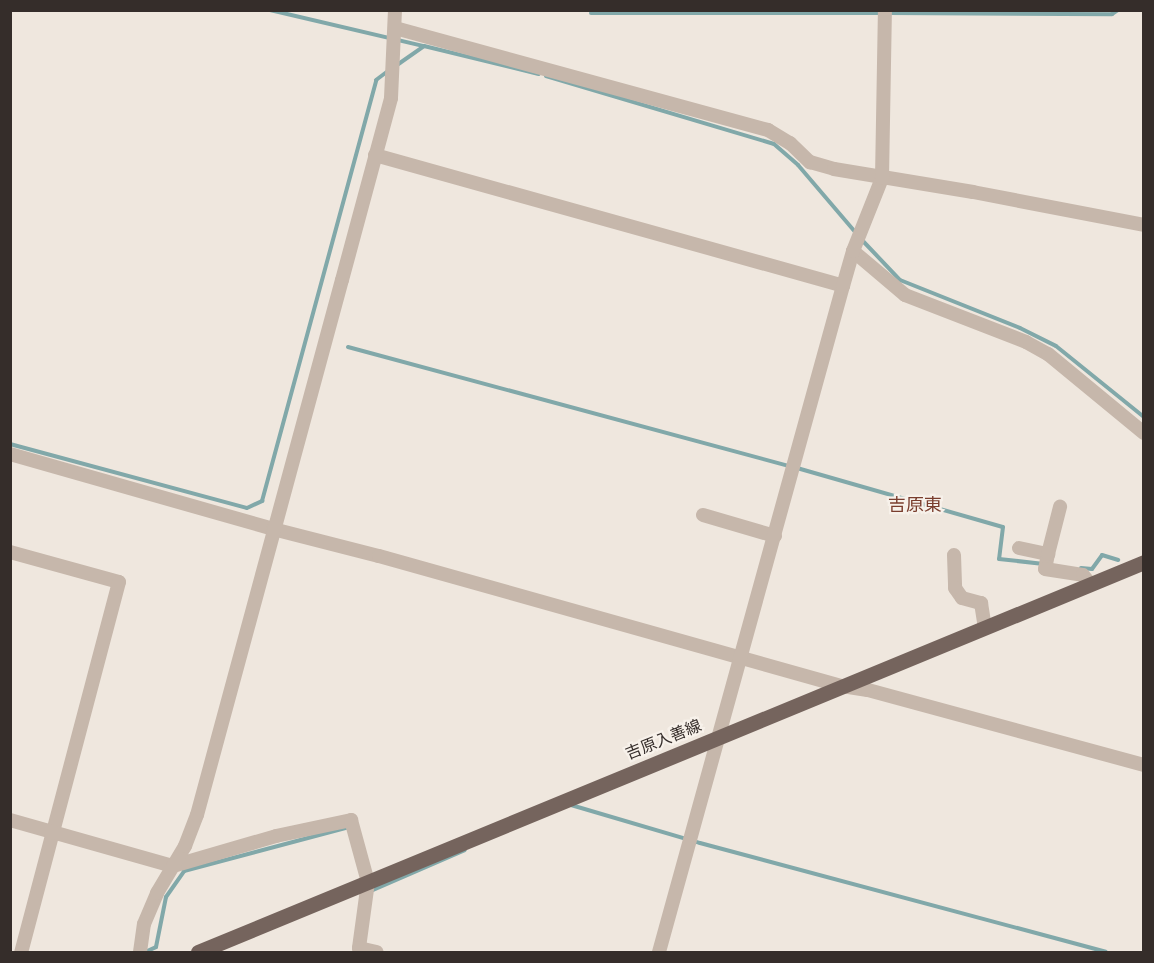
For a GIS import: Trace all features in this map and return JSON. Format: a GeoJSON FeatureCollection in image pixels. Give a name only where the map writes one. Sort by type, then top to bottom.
{"type":"FeatureCollection","features":[{"type":"Feature","properties":{"kind":"main road","name":"吉原入善線"},"geometry":{"type":"LineString","coordinates":[[198,952],[1143,562]]}},
{"type":"Feature","properties":{"kind":"street"},"geometry":{"type":"LineString","coordinates":[[140,952],[144,924],[157,893],[185,846],[197,814],[391,98],[395,10]]}},
{"type":"Feature","properties":{"kind":"street"},"geometry":{"type":"LineString","coordinates":[[659,952],[853,251],[882,178],[885,10]]}},
{"type":"Feature","properties":{"kind":"street"},"geometry":{"type":"LineString","coordinates":[[395,28],[768,130],[790,143],[810,162],[882,178],[973,192],[1143,225]]}},
{"type":"Feature","properties":{"kind":"street"},"geometry":{"type":"LineString","coordinates":[[375,155],[843,286]]}},
{"type":"Feature","properties":{"kind":"street"},"geometry":{"type":"LineString","coordinates":[[853,251],[905,295],[1026,342],[1048,354],[1143,433]]}},
{"type":"Feature","properties":{"kind":"street"},"geometry":{"type":"LineString","coordinates":[[10,454],[273,530],[842,686],[868,690],[1143,765]]}},
{"type":"Feature","properties":{"kind":"street"},"geometry":{"type":"LineString","coordinates":[[1060,507],[1045,569],[1083,575],[1090,584]]}},
{"type":"Feature","properties":{"kind":"street"},"geometry":{"type":"LineString","coordinates":[[703,515],[775,536]]}},
{"type":"Feature","properties":{"kind":"street"},"geometry":{"type":"LineString","coordinates":[[1019,548],[1048,554]]}},
{"type":"Feature","properties":{"kind":"street"},"geometry":{"type":"LineString","coordinates":[[10,552],[119,582],[21,952]]}},
{"type":"Feature","properties":{"kind":"street"},"geometry":{"type":"LineString","coordinates":[[954,555],[955,588],[962,598],[981,603],[985,627]]}},
{"type":"Feature","properties":{"kind":"street"},"geometry":{"type":"LineString","coordinates":[[10,820],[173,866],[265,839],[351,820],[368,882],[358,950],[377,952]]}},
{"type":"Feature","properties":{"kind":"waterway"},"geometry":{"type":"LineString","coordinates":[[270,10],[424,46]]}},
{"type":"Feature","properties":{"kind":"waterway"},"geometry":{"type":"LineString","coordinates":[[889,13],[1112,14],[1118,10]]}},
{"type":"Feature","properties":{"kind":"waterway"},"geometry":{"type":"LineString","coordinates":[[591,13],[881,13]]}},
{"type":"Feature","properties":{"kind":"waterway"},"geometry":{"type":"LineString","coordinates":[[397,65],[424,46],[539,74]]}},
{"type":"Feature","properties":{"kind":"waterway"},"geometry":{"type":"LineString","coordinates":[[10,444],[247,508],[262,501],[376,80],[388,71]]}},
{"type":"Feature","properties":{"kind":"waterway"},"geometry":{"type":"LineString","coordinates":[[546,76],[774,144],[798,165],[856,233]]}},
{"type":"Feature","properties":{"kind":"waterway"},"geometry":{"type":"LineString","coordinates":[[861,239],[900,280],[1020,328],[1056,346],[1144,417]]}},
{"type":"Feature","properties":{"kind":"waterway"},"geometry":{"type":"LineString","coordinates":[[348,347],[790,466]]}},
{"type":"Feature","properties":{"kind":"waterway"},"geometry":{"type":"LineString","coordinates":[[797,468],[1003,527],[999,559],[1044,564]]}},
{"type":"Feature","properties":{"kind":"waterway"},"geometry":{"type":"LineString","coordinates":[[1081,568],[1092,569],[1102,555],[1118,560]]}},
{"type":"Feature","properties":{"kind":"waterway"},"geometry":{"type":"LineString","coordinates":[[571,805],[700,843],[1106,952]]}},
{"type":"Feature","properties":{"kind":"waterway"},"geometry":{"type":"LineString","coordinates":[[145,952],[156,947],[166,897],[184,871],[346,828]]}},
{"type":"Feature","properties":{"kind":"waterway"},"geometry":{"type":"LineString","coordinates":[[372,887],[373,890],[465,850]]}},
{"type":"Feature","properties":{"kind":"district","name":"吉原東"},"geometry":{"type":"Point","coordinates":[915,507]}}]}
